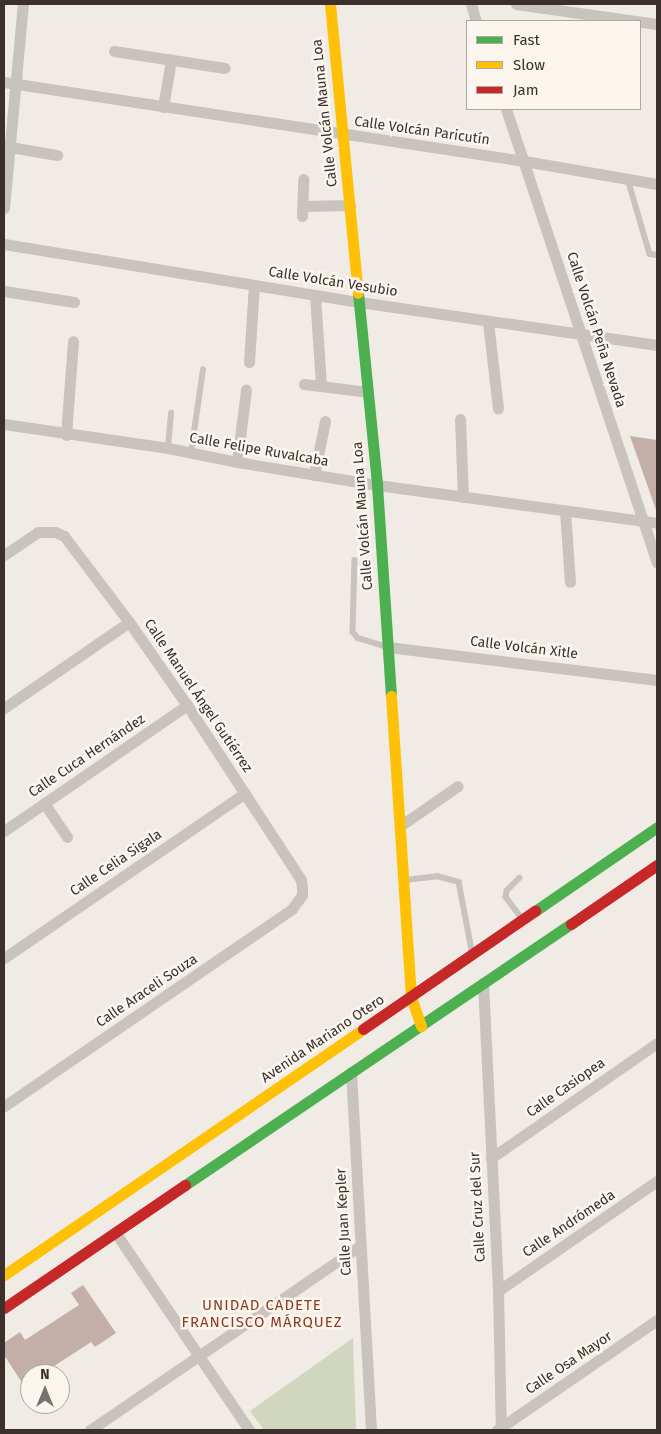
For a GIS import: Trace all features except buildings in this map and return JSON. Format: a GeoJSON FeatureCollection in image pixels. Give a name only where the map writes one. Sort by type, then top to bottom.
{"type":"FeatureCollection","features":[{"type":"Feature","properties":{"kind":"main road","name":"Calle Volcán Mauna Loa"},"geometry":{"type":"LineString","coordinates":[[330,4],[377,485],[411,997],[421,1026]]}},
{"type":"Feature","properties":{"kind":"main road","name":"Avenida Mariano Otero"},"geometry":{"type":"LineString","coordinates":[[4,1275],[657,827]]}},
{"type":"Feature","properties":{"kind":"main road"},"geometry":{"type":"LineString","coordinates":[[4,1308],[657,865]]}},
{"type":"Feature","properties":{"kind":"street"},"geometry":{"type":"LineString","coordinates":[[4,208],[23,4]]}},
{"type":"Feature","properties":{"kind":"street"},"geometry":{"type":"LineString","coordinates":[[470,4],[476,20]]}},
{"type":"Feature","properties":{"kind":"street"},"geometry":{"type":"LineString","coordinates":[[516,4],[629,20]]}},
{"type":"Feature","properties":{"kind":"street"},"geometry":{"type":"LineString","coordinates":[[641,22],[657,24]]}},
{"type":"Feature","properties":{"kind":"street"},"geometry":{"type":"LineString","coordinates":[[114,51],[225,68]]}},
{"type":"Feature","properties":{"kind":"street"},"geometry":{"type":"LineString","coordinates":[[163,107],[171,60]]}},
{"type":"Feature","properties":{"kind":"street","name":"Calle Volcán Paricutín"},"geometry":{"type":"LineString","coordinates":[[4,82],[524,161],[657,184]]}},
{"type":"Feature","properties":{"kind":"street","name":"Calle Volcán Peña Nevada"},"geometry":{"type":"LineString","coordinates":[[506,110],[657,562]]}},
{"type":"Feature","properties":{"kind":"street"},"geometry":{"type":"LineString","coordinates":[[10,147],[57,155]]}},
{"type":"Feature","properties":{"kind":"street"},"geometry":{"type":"LineString","coordinates":[[303,179],[303,211],[350,205]]}},
{"type":"Feature","properties":{"kind":"street","name":"Calle Volcán Vesubio"},"geometry":{"type":"LineString","coordinates":[[4,244],[488,322],[657,345]]}},
{"type":"Feature","properties":{"kind":"street"},"geometry":{"type":"LineString","coordinates":[[249,362],[254,285]]}},
{"type":"Feature","properties":{"kind":"street"},"geometry":{"type":"LineString","coordinates":[[4,290],[74,302]]}},
{"type":"Feature","properties":{"kind":"street"},"geometry":{"type":"LineString","coordinates":[[314,295],[321,386]]}},
{"type":"Feature","properties":{"kind":"street"},"geometry":{"type":"LineString","coordinates":[[488,322],[498,408]]}},
{"type":"Feature","properties":{"kind":"street"},"geometry":{"type":"LineString","coordinates":[[66,435],[73,341]]}},
{"type":"Feature","properties":{"kind":"street"},"geometry":{"type":"LineString","coordinates":[[304,384],[368,392]]}},
{"type":"Feature","properties":{"kind":"street"},"geometry":{"type":"LineString","coordinates":[[237,462],[246,390]]}},
{"type":"Feature","properties":{"kind":"street"},"geometry":{"type":"LineString","coordinates":[[460,419],[463,497]]}},
{"type":"Feature","properties":{"kind":"street"},"geometry":{"type":"LineString","coordinates":[[314,475],[325,421]]}},
{"type":"Feature","properties":{"kind":"street","name":"Calle Felipe Ruvalcaba"},"geometry":{"type":"LineString","coordinates":[[4,424],[66,435],[168,448],[237,462],[377,485],[657,523]]}},
{"type":"Feature","properties":{"kind":"street"},"geometry":{"type":"LineString","coordinates":[[565,511],[570,582]]}},
{"type":"Feature","properties":{"kind":"street","name":"Calle Manuel Ángel Gutiérrez"},"geometry":{"type":"LineString","coordinates":[[4,555],[31,536],[46,532],[64,536],[129,622],[245,793],[301,880],[302,895]]}},
{"type":"Feature","properties":{"kind":"street"},"geometry":{"type":"LineString","coordinates":[[4,708],[129,622]]}},
{"type":"Feature","properties":{"kind":"street","name":"Calle Volcán Xitle"},"geometry":{"type":"LineString","coordinates":[[388,647],[657,680]]}},
{"type":"Feature","properties":{"kind":"street","name":"Calle Cuca Hernández"},"geometry":{"type":"LineString","coordinates":[[4,831],[187,706]]}},
{"type":"Feature","properties":{"kind":"street"},"geometry":{"type":"LineString","coordinates":[[400,826],[458,786]]}},
{"type":"Feature","properties":{"kind":"street","name":"Calle Celia Sigala"},"geometry":{"type":"LineString","coordinates":[[4,958],[245,793]]}},
{"type":"Feature","properties":{"kind":"street"},"geometry":{"type":"LineString","coordinates":[[44,803],[67,837]]}},
{"type":"Feature","properties":{"kind":"street","name":"Calle Araceli Souza"},"geometry":{"type":"LineString","coordinates":[[4,1106],[292,909],[302,895]]}},
{"type":"Feature","properties":{"kind":"street","name":"Calle Cruz del Sur"},"geometry":{"type":"LineString","coordinates":[[482,983],[498,1291],[499,1429]]}},
{"type":"Feature","properties":{"kind":"street","name":"Calle Casiopea"},"geometry":{"type":"LineString","coordinates":[[491,1158],[657,1043]]}},
{"type":"Feature","properties":{"kind":"street","name":"Calle Juan Kepler"},"geometry":{"type":"LineString","coordinates":[[351,1072],[370,1430]]}},
{"type":"Feature","properties":{"kind":"street","name":"Calle Andrómeda"},"geometry":{"type":"LineString","coordinates":[[498,1291],[657,1181]]}},
{"type":"Feature","properties":{"kind":"street"},"geometry":{"type":"LineString","coordinates":[[115,1232],[249,1430]]}},
{"type":"Feature","properties":{"kind":"street"},"geometry":{"type":"LineString","coordinates":[[90,1430],[360,1246]]}},
{"type":"Feature","properties":{"kind":"street","name":"Calle Osa Mayor"},"geometry":{"type":"LineString","coordinates":[[499,1429],[657,1320]]}},
{"type":"Feature","properties":{"kind":"lane"},"geometry":{"type":"LineString","coordinates":[[628,179],[650,254],[657,255]]}},
{"type":"Feature","properties":{"kind":"lane"},"geometry":{"type":"LineString","coordinates":[[191,453],[203,370]]}},
{"type":"Feature","properties":{"kind":"lane"},"geometry":{"type":"LineString","coordinates":[[168,448],[171,413]]}},
{"type":"Feature","properties":{"kind":"lane"},"geometry":{"type":"LineString","coordinates":[[355,560],[352,632],[358,638],[388,647]]}},
{"type":"Feature","properties":{"kind":"lane"},"geometry":{"type":"LineString","coordinates":[[404,880],[437,876],[459,882],[472,955]]}},
{"type":"Feature","properties":{"kind":"lane"},"geometry":{"type":"LineString","coordinates":[[520,878],[507,891],[506,897],[523,920]]}},
{"type":"Feature","properties":{"kind":"green space"},"geometry":{"type":"Polygon","coordinates":[[[353,1338],[356,1430],[264,1430],[250,1411],[353,1338]]]}},
{"type":"Feature","properties":{"kind":"traffic: fast"},"geometry":{"type":"LineString","coordinates":[[358,293],[377,485],[391,696]]}},
{"type":"Feature","properties":{"kind":"traffic: fast"},"geometry":{"type":"LineString","coordinates":[[535,911],[657,827]]}},
{"type":"Feature","properties":{"kind":"traffic: fast"},"geometry":{"type":"LineString","coordinates":[[185,1185],[571,924]]}},
{"type":"Feature","properties":{"kind":"traffic: slow"},"geometry":{"type":"LineString","coordinates":[[330,4],[358,293]]}},
{"type":"Feature","properties":{"kind":"traffic: slow"},"geometry":{"type":"LineString","coordinates":[[391,696],[411,997],[421,1026]]}},
{"type":"Feature","properties":{"kind":"traffic: slow"},"geometry":{"type":"LineString","coordinates":[[4,1275],[363,1029]]}},
{"type":"Feature","properties":{"kind":"traffic: jam"},"geometry":{"type":"LineString","coordinates":[[571,924],[657,865]]}},
{"type":"Feature","properties":{"kind":"traffic: jam"},"geometry":{"type":"LineString","coordinates":[[363,1029],[535,911]]}},
{"type":"Feature","properties":{"kind":"traffic: jam"},"geometry":{"type":"LineString","coordinates":[[4,1308],[185,1185]]}},
{"type":"Feature","properties":{"kind":"district","name":"UNIDAD CADETE FRANCISCO MÁRQUEZ"},"geometry":{"type":"Point","coordinates":[262,1314]}}]}
